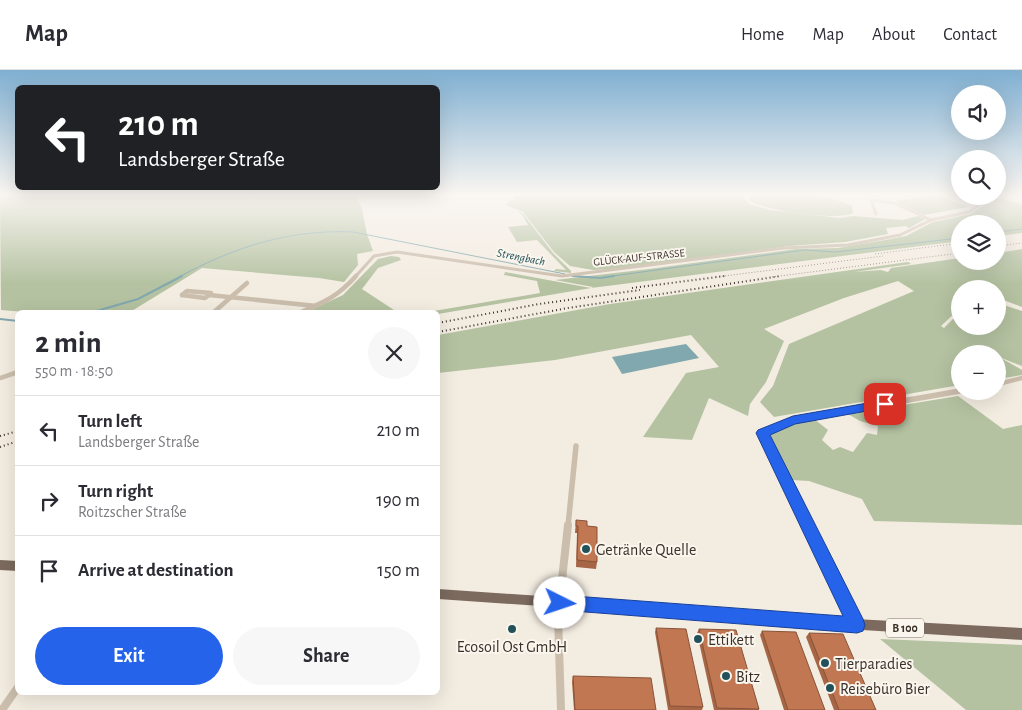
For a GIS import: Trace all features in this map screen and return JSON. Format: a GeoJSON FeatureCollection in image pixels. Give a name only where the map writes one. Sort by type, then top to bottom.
{"type":"FeatureCollection","features":[{"type":"Feature","properties":{"kind":"main road"},"geometry":{"type":"LineString","coordinates":[[0,566],[15,566]]}},
{"type":"Feature","properties":{"kind":"main road","name":"B 100"},"geometry":{"type":"LineString","coordinates":[[440,594],[857,625],[1022,634]]}},
{"type":"Feature","properties":{"kind":"street","name":"GLÜCK-AUF-STRASSE"},"geometry":{"type":"LineString","coordinates":[[306,310],[344,290],[374,256],[384,252],[397,252],[562,276],[646,267],[784,248],[848,245],[904,233],[923,224]]}},
{"type":"Feature","properties":{"kind":"street"},"geometry":{"type":"LineString","coordinates":[[216,310],[247,283]]}},
{"type":"Feature","properties":{"kind":"street"},"geometry":{"type":"LineString","coordinates":[[209,295],[212,293],[187,291],[182,295],[205,298],[209,295],[316,306]]}},
{"type":"Feature","properties":{"kind":"street"},"geometry":{"type":"LineString","coordinates":[[0,378],[15,373]]}},
{"type":"Feature","properties":{"kind":"street"},"geometry":{"type":"LineString","coordinates":[[1006,382],[1022,378]]}},
{"type":"Feature","properties":{"kind":"street"},"geometry":{"type":"LineString","coordinates":[[857,625],[762,433],[793,420],[951,393]]}},
{"type":"Feature","properties":{"kind":"street"},"geometry":{"type":"LineString","coordinates":[[561,710],[558,623],[576,446]]}},
{"type":"Feature","properties":{"kind":"street"},"geometry":{"type":"LineString","coordinates":[[2,710],[15,692]]}},
{"type":"Feature","properties":{"kind":"green space"},"geometry":{"type":"Polygon","coordinates":[[[0,224],[365,224],[373,251],[357,254],[358,265],[344,282],[319,278],[202,268],[133,310],[1,310],[0,224]]]}},
{"type":"Feature","properties":{"kind":"green space"},"geometry":{"type":"Polygon","coordinates":[[[531,224],[571,273],[554,271],[556,269],[566,270],[537,240],[517,242],[508,227],[531,224]]]}},
{"type":"Feature","properties":{"kind":"green space"},"geometry":{"type":"Polygon","coordinates":[[[532,224],[916,224],[909,228],[906,226],[886,228],[888,234],[845,242],[789,246],[627,268],[593,270],[570,266],[554,252],[532,224]]]}},
{"type":"Feature","properties":{"kind":"green space"},"geometry":{"type":"Polygon","coordinates":[[[929,224],[951,224],[951,242],[591,288],[593,287],[555,280],[796,249],[838,248],[906,236],[929,224]]]}},
{"type":"Feature","properties":{"kind":"green space"},"geometry":{"type":"Polygon","coordinates":[[[1006,224],[1022,224],[1022,233],[1006,235],[1006,224]]]}},
{"type":"Feature","properties":{"kind":"green space"},"geometry":{"type":"Polygon","coordinates":[[[1022,249],[1022,307],[1006,301],[1006,280],[951,280],[951,317],[941,326],[944,328],[951,321],[951,335],[1006,335],[1006,306],[1022,311],[1022,366],[1006,360],[1006,345],[951,345],[951,387],[774,417],[760,402],[773,386],[789,344],[914,291],[898,281],[844,298],[764,329],[784,341],[766,382],[750,404],[748,416],[709,398],[692,440],[643,437],[686,373],[719,367],[691,335],[555,360],[440,373],[440,335],[610,304],[908,262],[911,264],[854,272],[881,270],[888,272],[891,268],[951,259],[951,270],[1006,270],[1006,252],[1022,249]]]}},
{"type":"Feature","properties":{"kind":"green space"},"geometry":{"type":"Polygon","coordinates":[[[391,256],[399,257],[401,260],[378,268],[362,289],[394,310],[311,310],[343,295],[378,259],[391,256]]]}},
{"type":"Feature","properties":{"kind":"green space"},"geometry":{"type":"Polygon","coordinates":[[[505,272],[591,288],[440,314],[440,310],[540,293],[537,281],[504,275],[505,272]]]}},
{"type":"Feature","properties":{"kind":"green space"},"geometry":{"type":"Polygon","coordinates":[[[1006,361],[1022,370],[1022,375],[1006,378],[1006,361]]]}},
{"type":"Feature","properties":{"kind":"green space"},"geometry":{"type":"Polygon","coordinates":[[[951,397],[951,400],[963,400],[1003,429],[1022,425],[1022,525],[874,521],[862,499],[809,481],[792,480],[768,436],[793,423],[814,419],[828,430],[822,440],[833,450],[840,447],[853,452],[867,433],[877,435],[878,426],[860,421],[848,414],[951,397]]]}},
{"type":"Feature","properties":{"kind":"green space"},"geometry":{"type":"Polygon","coordinates":[[[880,639],[1022,645],[1022,710],[966,710],[880,639]]]}},
{"type":"Feature","properties":{"kind":"water"},"geometry":{"type":"Polygon","coordinates":[[[686,344],[699,358],[622,374],[612,357],[686,344]]]}},
{"type":"Feature","properties":{"kind":"building","name":"Getränke Quelle"},"geometry":{"type":"Polygon","coordinates":[[[576,520],[587,521],[587,526],[597,527],[597,562],[577,560],[578,526],[576,526],[576,520]]]}},
{"type":"Feature","properties":{"kind":"building","name":"Bitz"},"geometry":{"type":"Polygon","coordinates":[[[656,628],[686,629],[703,707],[670,706],[656,628]]]}},
{"type":"Feature","properties":{"kind":"building","name":"Bitz"},"geometry":{"type":"Polygon","coordinates":[[[699,629],[736,630],[759,709],[717,708],[699,629]]]}},
{"type":"Feature","properties":{"kind":"building","name":"Bitz"},"geometry":{"type":"Polygon","coordinates":[[[762,631],[796,632],[825,710],[788,710],[762,631]]]}},
{"type":"Feature","properties":{"kind":"building"},"geometry":{"type":"Polygon","coordinates":[[[809,633],[843,634],[876,710],[839,710],[809,633]]]}},
{"type":"Feature","properties":{"kind":"building"},"geometry":{"type":"Polygon","coordinates":[[[573,676],[651,678],[656,710],[575,710],[573,676]]]}},
{"type":"Feature","properties":{"kind":"waterway","name":"Strengbach"},"geometry":{"type":"LineString","coordinates":[[1006,231],[1022,229]]}},
{"type":"Feature","properties":{"kind":"waterway","name":"Strengbach"},"geometry":{"type":"LineString","coordinates":[[179,277],[221,257],[263,242],[285,237],[330,232],[353,232],[565,274]]}},
{"type":"Feature","properties":{"kind":"waterway","name":"Strengbach"},"geometry":{"type":"LineString","coordinates":[[605,277],[805,250],[835,252],[951,239]]}},
{"type":"Feature","properties":{"kind":"waterway","name":"Strengbach"},"geometry":{"type":"LineString","coordinates":[[100,310],[138,299],[182,276]]}},
{"type":"Feature","properties":{"kind":"waterway","name":"Strengbach"},"geometry":{"type":"LineString","coordinates":[[575,276],[591,277]]}},
{"type":"Feature","properties":{"kind":"waterway","name":"Strengbach"},"geometry":{"type":"LineString","coordinates":[[575,276],[600,278],[614,276]]}},
{"type":"Feature","properties":{"kind":"waterway","name":"Strengbach"},"geometry":{"type":"LineString","coordinates":[[0,319],[15,321]]}},
{"type":"Feature","properties":{"kind":"railway"},"geometry":{"type":"LineString","coordinates":[[1006,245],[1022,243]]}},
{"type":"Feature","properties":{"kind":"railway"},"geometry":{"type":"LineString","coordinates":[[875,254],[951,244]]}},
{"type":"Feature","properties":{"kind":"railway"},"geometry":{"type":"LineString","coordinates":[[772,277],[951,254]]}},
{"type":"Feature","properties":{"kind":"railway"},"geometry":{"type":"LineString","coordinates":[[716,277],[883,256]]}},
{"type":"Feature","properties":{"kind":"railway"},"geometry":{"type":"LineString","coordinates":[[632,288],[725,276]]}},
{"type":"Feature","properties":{"kind":"railway"},"geometry":{"type":"LineString","coordinates":[[440,332],[568,308],[781,276]]}},
{"type":"Feature","properties":{"kind":"railway"},"geometry":{"type":"LineString","coordinates":[[440,323],[539,304],[640,290]]}},
{"type":"Feature","properties":{"kind":"railway"},"geometry":{"type":"LineString","coordinates":[[0,436],[15,432]]}},
{"type":"Feature","properties":{"kind":"railway"},"geometry":{"type":"LineString","coordinates":[[0,447],[15,442]]}},
{"type":"Feature","properties":{"kind":"place","name":"Getränke Quelle"},"geometry":{"type":"Point","coordinates":[586,549]}},
{"type":"Feature","properties":{"kind":"place","name":"Ecosoil Ost GmbH"},"geometry":{"type":"Point","coordinates":[512,629]}},
{"type":"Feature","properties":{"kind":"place","name":"Ettikett"},"geometry":{"type":"Point","coordinates":[698,639]}},
{"type":"Feature","properties":{"kind":"place","name":"Tierparadies"},"geometry":{"type":"Point","coordinates":[825,663]}},
{"type":"Feature","properties":{"kind":"place","name":"Bitz"},"geometry":{"type":"Point","coordinates":[726,676]}},
{"type":"Feature","properties":{"kind":"place","name":"Reisebüro Bier"},"geometry":{"type":"Point","coordinates":[830,688]}},
{"type":"Feature","properties":{"kind":"route"},"geometry":{"type":"LineString","coordinates":[[560,603],[717,613],[857,625],[762,433],[771,431],[793,420],[885,404]]}}]}
